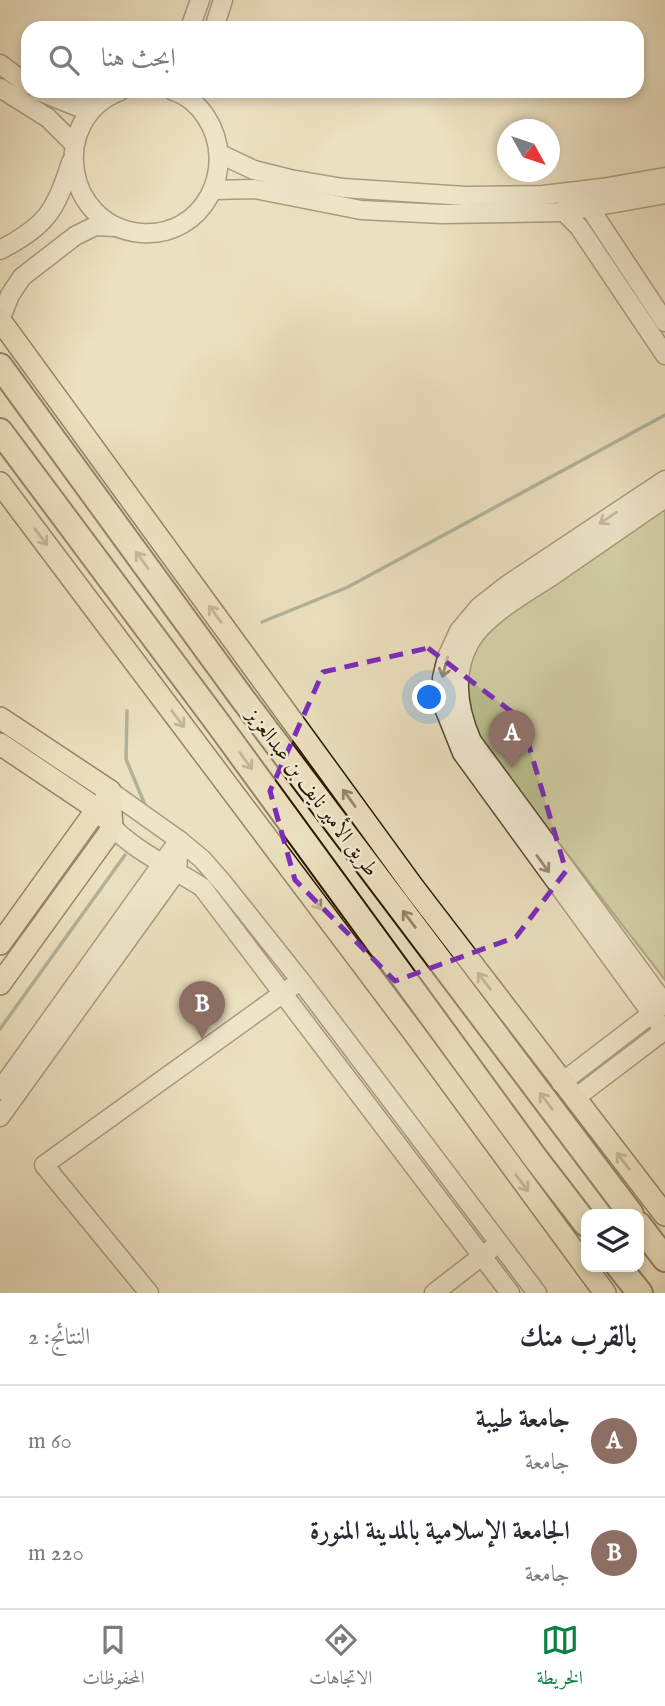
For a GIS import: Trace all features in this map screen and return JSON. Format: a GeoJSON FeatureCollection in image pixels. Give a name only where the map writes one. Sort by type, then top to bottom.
{"type":"FeatureCollection","features":[{"type":"Feature","properties":{"kind":"highway","name":"طريق الأمير نايف بن عبدالعزيز"},"geometry":{"type":"LineString","coordinates":[[0,366],[242,698],[627,1209]]}},
{"type":"Feature","properties":{"kind":"highway","name":"طريق الأمير نايف بن عبدالعزيز"},"geometry":{"type":"LineString","coordinates":[[0,431],[581,1218]]}},
{"type":"Feature","properties":{"kind":"highway"},"geometry":{"type":"LineString","coordinates":[[644,1231],[665,1259]]}},
{"type":"Feature","properties":{"kind":"highway"},"geometry":{"type":"LineString","coordinates":[[623,1272],[640,1293]]}},
{"type":"Feature","properties":{"kind":"main road"},"geometry":{"type":"LineString","coordinates":[[0,320],[414,888],[665,1215]]}},
{"type":"Feature","properties":{"kind":"main road"},"geometry":{"type":"LineString","coordinates":[[0,483],[414,1033],[605,1293]]}},
{"type":"Feature","properties":{"kind":"main road"},"geometry":{"type":"LineString","coordinates":[[0,719],[110,791],[112,829],[0,984]]}},
{"type":"Feature","properties":{"kind":"main road"},"geometry":{"type":"LineString","coordinates":[[0,744],[97,809],[0,944]]}},
{"type":"Feature","properties":{"kind":"main road"},"geometry":{"type":"LineString","coordinates":[[414,1033],[536,1159]]}},
{"type":"Feature","properties":{"kind":"street"},"geometry":{"type":"LineString","coordinates":[[192,21],[200,0]]}},
{"type":"Feature","properties":{"kind":"street"},"geometry":{"type":"LineString","coordinates":[[216,21],[223,0]]}},
{"type":"Feature","properties":{"kind":"street"},"geometry":{"type":"LineString","coordinates":[[0,64],[21,80]]}},
{"type":"Feature","properties":{"kind":"street"},"geometry":{"type":"LineString","coordinates":[[0,88],[48,118],[73,150],[75,179],[85,200],[100,217],[118,227]]}},
{"type":"Feature","properties":{"kind":"street"},"geometry":{"type":"LineString","coordinates":[[56,98],[78,107],[94,107]]}},
{"type":"Feature","properties":{"kind":"street"},"geometry":{"type":"LineString","coordinates":[[0,250],[20,240],[52,211],[60,196],[81,124],[94,107],[106,98]]}},
{"type":"Feature","properties":{"kind":"street"},"geometry":{"type":"LineString","coordinates":[[0,320],[10,295],[22,277],[75,236],[95,226],[118,227],[142,233],[164,231],[184,223],[201,209],[213,190],[219,173],[220,154],[214,130],[201,100]]}},
{"type":"Feature","properties":{"kind":"street"},"geometry":{"type":"LineString","coordinates":[[220,154],[254,170],[343,188],[464,196],[543,195],[665,177]]}},
{"type":"Feature","properties":{"kind":"street"},"geometry":{"type":"LineString","coordinates":[[213,190],[255,189],[362,210],[442,214],[564,212],[665,194]]}},
{"type":"Feature","properties":{"kind":"street"},"geometry":{"type":"LineString","coordinates":[[571,192],[589,207],[665,322]]}},
{"type":"Feature","properties":{"kind":"street"},"geometry":{"type":"LineString","coordinates":[[564,212],[571,192]]}},
{"type":"Feature","properties":{"kind":"street"},"geometry":{"type":"LineString","coordinates":[[564,212],[579,227],[665,355]]}},
{"type":"Feature","properties":{"kind":"street"},"geometry":{"type":"LineString","coordinates":[[660,1007],[462,754],[444,709],[442,678],[447,657],[459,631],[479,607],[665,480]]}},
{"type":"Feature","properties":{"kind":"street"},"geometry":{"type":"LineString","coordinates":[[568,1091],[665,1031],[660,1007],[472,741],[463,720],[459,695],[460,668],[470,642],[510,604],[665,498]]}},
{"type":"Feature","properties":{"kind":"street"},"geometry":{"type":"LineString","coordinates":[[510,1293],[202,887],[112,829],[97,809],[110,791],[179,840],[202,859],[223,883],[301,981],[537,1293]]}},
{"type":"Feature","properties":{"kind":"street"},"geometry":{"type":"LineString","coordinates":[[0,1117],[169,868],[179,840]]}},
{"type":"Feature","properties":{"kind":"street"},"geometry":{"type":"LineString","coordinates":[[0,1090],[169,868]]}},
{"type":"Feature","properties":{"kind":"street"},"geometry":{"type":"LineString","coordinates":[[149,1293],[44,1165],[301,981]]}},
{"type":"Feature","properties":{"kind":"street"},"geometry":{"type":"LineString","coordinates":[[568,1091],[660,1007]]}},
{"type":"Feature","properties":{"kind":"street"},"geometry":{"type":"LineString","coordinates":[[434,1293],[499,1242]]}},
{"type":"Feature","properties":{"kind":"highlighted area"},"geometry":{"type":"Polygon","coordinates":[[[428,648],[521,719],[566,871],[516,937],[395,981],[295,880],[270,791],[323,672],[428,648]]]}},
{"type":"Feature","properties":{"kind":"green space"},"geometry":{"type":"Polygon","coordinates":[[[665,506],[665,980],[477,737],[468,718],[467,666],[472,646],[489,628],[665,506]]]}},
{"type":"Feature","properties":{"kind":"waterway"},"geometry":{"type":"LineString","coordinates":[[262,622],[348,587],[665,415]]}},
{"type":"Feature","properties":{"kind":"waterway"},"geometry":{"type":"LineString","coordinates":[[127,711],[126,759],[145,805]]}},
{"type":"Feature","properties":{"kind":"waterway"},"geometry":{"type":"LineString","coordinates":[[0,1029],[125,855]]}},
{"type":"Feature","properties":{"kind":"place","name":"جامعة طيبة"},"geometry":{"type":"Point","coordinates":[512,768]}},
{"type":"Feature","properties":{"kind":"place","name":"الجامعة الإسلامية بالمدينة المنورة"},"geometry":{"type":"Point","coordinates":[202,1039]}}]}
